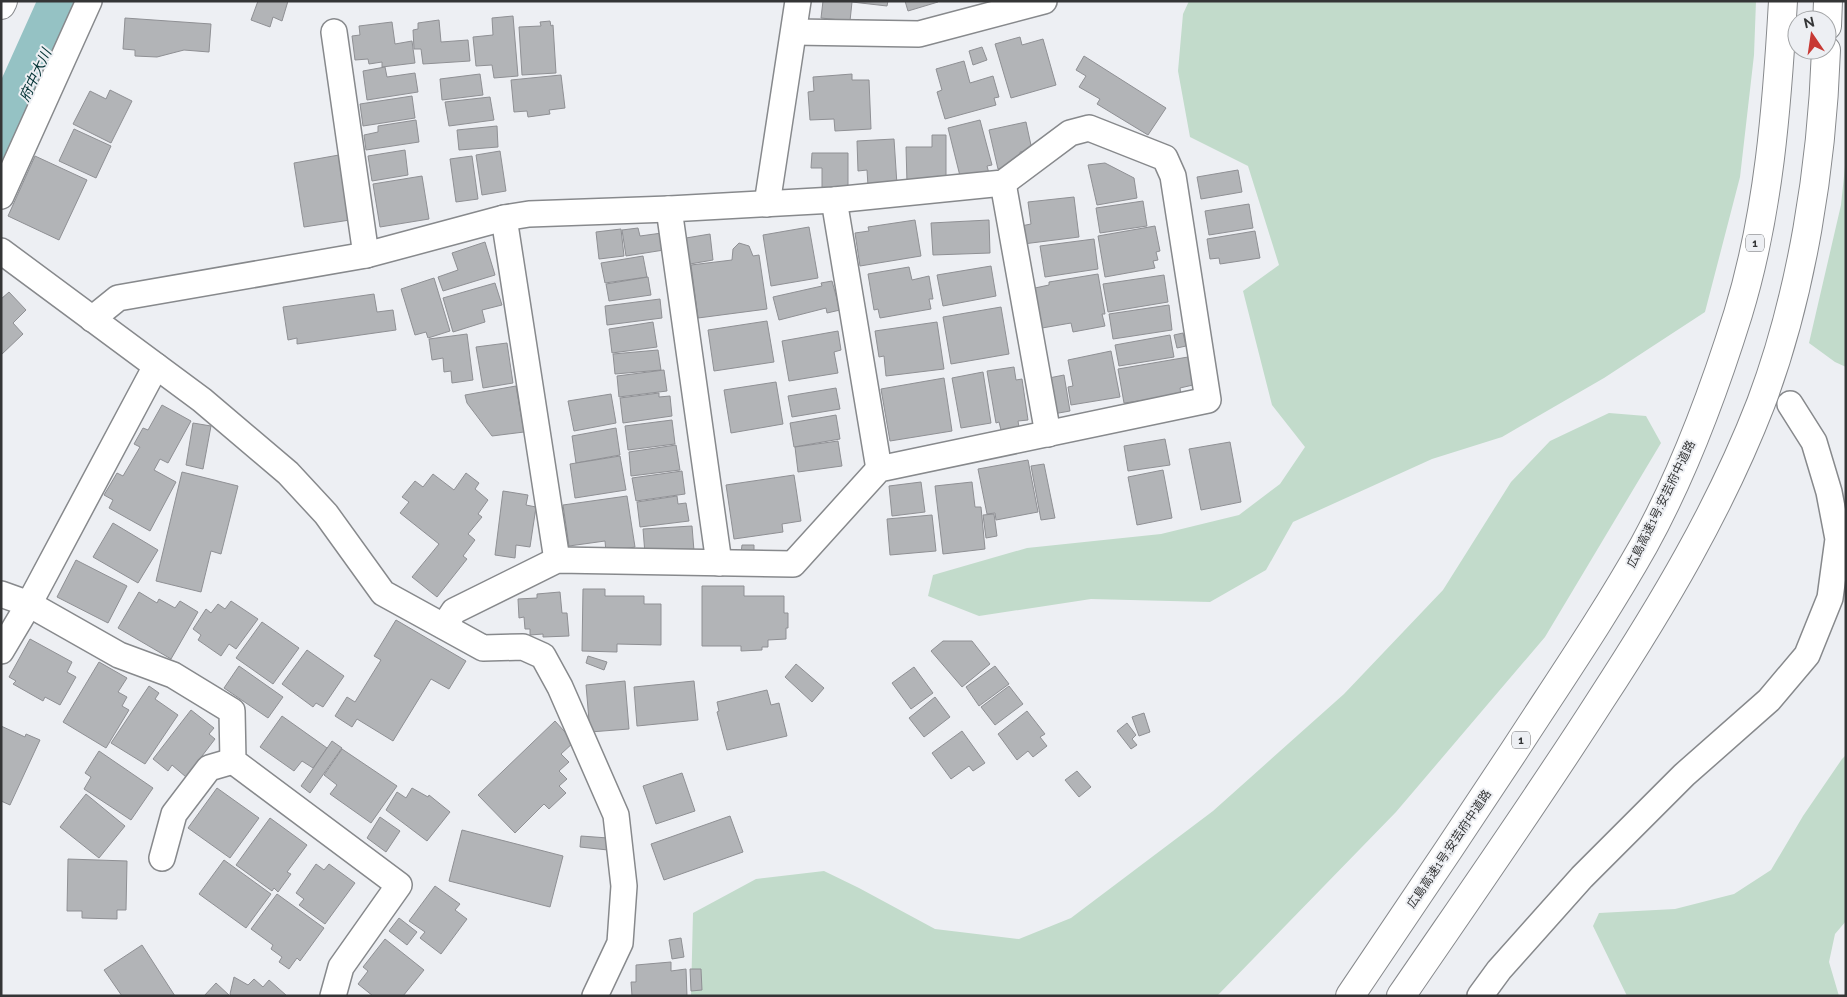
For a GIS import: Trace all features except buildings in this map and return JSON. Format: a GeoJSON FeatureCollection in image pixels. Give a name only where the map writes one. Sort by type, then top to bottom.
{"type":"FeatureCollection","features":[{"type":"Feature","properties":{"kind":"main road"},"geometry":{"type":"LineString","coordinates":[[1,5],[3,1]]}},
{"type":"Feature","properties":{"kind":"main road","name":"広島高速1号;安芸府中道路"},"geometry":{"type":"LineString","coordinates":[[1350,996],[1604,612],[1645,542],[1677,474],[1712,391],[1739,311],[1757,236],[1771,156],[1779,78],[1783,1]]}},
{"type":"Feature","properties":{"kind":"main road"},"geometry":{"type":"LineString","coordinates":[[1401,996],[1557,769],[1646,631],[1688,558],[1728,482],[1764,392],[1788,318],[1804,248],[1819,157],[1825,60]]}},
{"type":"Feature","properties":{"kind":"street"},"geometry":{"type":"LineString","coordinates":[[1,196],[89,1]]}},
{"type":"Feature","properties":{"kind":"street"},"geometry":{"type":"LineString","coordinates":[[767,204],[798,1]]}},
{"type":"Feature","properties":{"kind":"street"},"geometry":{"type":"LineString","coordinates":[[794,32],[919,34],[1044,1]]}},
{"type":"Feature","properties":{"kind":"street"},"geometry":{"type":"LineString","coordinates":[[334,32],[366,255]]}},
{"type":"Feature","properties":{"kind":"street"},"geometry":{"type":"LineString","coordinates":[[92,319],[118,298],[366,255],[504,218],[530,214],[834,200],[1003,183],[1070,132],[1089,128],[1165,158],[1174,176],[1208,400],[879,469],[793,564],[557,560],[454,611],[444,626]]}},
{"type":"Feature","properties":{"kind":"street"},"geometry":{"type":"LineString","coordinates":[[1003,183],[1048,434]]}},
{"type":"Feature","properties":{"kind":"street"},"geometry":{"type":"LineString","coordinates":[[834,200],[879,469]]}},
{"type":"Feature","properties":{"kind":"street"},"geometry":{"type":"LineString","coordinates":[[670,209],[719,564]]}},
{"type":"Feature","properties":{"kind":"street"},"geometry":{"type":"LineString","coordinates":[[504,218],[557,560]]}},
{"type":"Feature","properties":{"kind":"street"},"geometry":{"type":"LineString","coordinates":[[1,251],[202,400],[288,473],[326,514],[383,594],[484,648],[523,647],[543,656],[560,686],[616,815],[624,886],[620,943],[595,996]]}},
{"type":"Feature","properties":{"kind":"street"},"geometry":{"type":"LineString","coordinates":[[1,651],[29,604],[156,366]]}},
{"type":"Feature","properties":{"kind":"street"},"geometry":{"type":"LineString","coordinates":[[1480,996],[1499,970],[1582,877],[1684,775],[1770,700],[1807,655],[1830,598],[1838,539],[1829,492],[1814,442],[1790,404]]}},
{"type":"Feature","properties":{"kind":"street"},"geometry":{"type":"LineString","coordinates":[[1,594],[29,604],[119,654],[173,675],[232,711],[232,761]]}},
{"type":"Feature","properties":{"kind":"street"},"geometry":{"type":"LineString","coordinates":[[162,858],[174,814],[209,768],[232,761]]}},
{"type":"Feature","properties":{"kind":"street"},"geometry":{"type":"LineString","coordinates":[[232,761],[399,885],[341,967],[332,996]]}},
{"type":"Feature","properties":{"kind":"green space"},"geometry":{"type":"Polygon","coordinates":[[[1189,1],[1756,1],[1754,55],[1740,177],[1705,312],[1604,378],[1502,437],[1432,459],[1293,522],[1266,570],[1210,602],[1091,599],[979,616],[928,596],[933,575],[1027,548],[1161,534],[1239,515],[1280,484],[1305,447],[1272,405],[1243,291],[1279,265],[1248,166],[1190,137],[1178,71],[1183,14],[1189,1]]]}},
{"type":"Feature","properties":{"kind":"green space"},"geometry":{"type":"Polygon","coordinates":[[[1846,157],[1846,367],[1835,362],[1809,343],[1841,205],[1846,157]]]}},
{"type":"Feature","properties":{"kind":"green space"},"geometry":{"type":"Polygon","coordinates":[[[1609,413],[1646,416],[1661,443],[1545,637],[1396,812],[1217,996],[691,996],[693,913],[756,879],[824,871],[935,929],[1019,939],[1071,918],[1213,811],[1344,694],[1443,590],[1511,482],[1550,441],[1609,413]]]}},
{"type":"Feature","properties":{"kind":"green space"},"geometry":{"type":"Polygon","coordinates":[[[1846,755],[1846,921],[1835,934],[1829,962],[1839,996],[1627,996],[1593,926],[1599,913],[1675,909],[1734,894],[1771,870],[1803,816],[1846,755]]]}},
{"type":"Feature","properties":{"kind":"waterway","name":"府中大川"},"geometry":{"type":"LineString","coordinates":[[1,148],[11,130],[69,1]]}}]}
